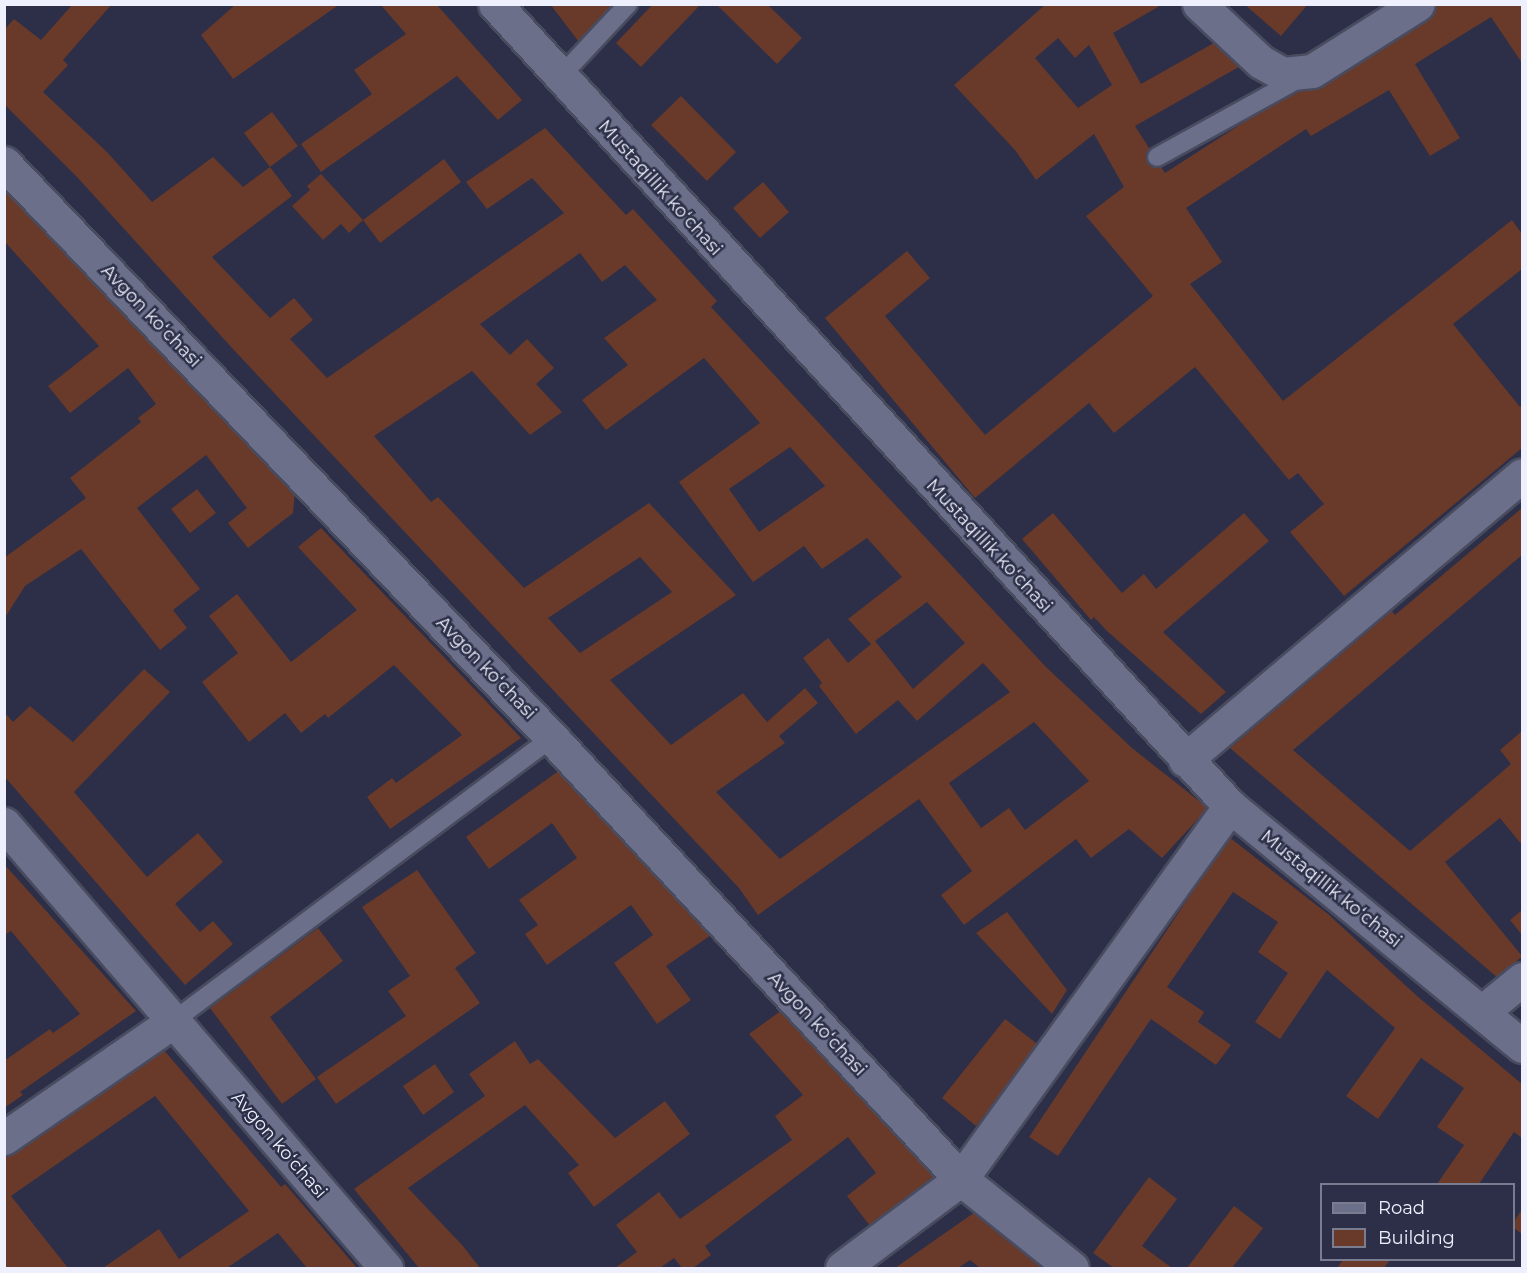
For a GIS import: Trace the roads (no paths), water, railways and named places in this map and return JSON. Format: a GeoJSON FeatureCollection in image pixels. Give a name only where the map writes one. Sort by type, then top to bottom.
{"type":"FeatureCollection","features":[{"type":"Feature","properties":{"kind":"street","name":"Mustaqillik koʻchasi"},"geometry":{"type":"LineString","coordinates":[[495,4],[1185,760],[1230,806],[1522,1046]]}},
{"type":"Feature","properties":{"kind":"street"},"geometry":{"type":"LineString","coordinates":[[1199,4],[1261,62],[1283,74],[1312,71],[1418,4]]}},
{"type":"Feature","properties":{"kind":"street","name":"Avgon koʻchasi"},"geometry":{"type":"LineString","coordinates":[[4,163],[552,738],[961,1179],[1072,1269]]}},
{"type":"Feature","properties":{"kind":"street"},"geometry":{"type":"LineString","coordinates":[[1185,760],[1522,475]]}},
{"type":"Feature","properties":{"kind":"street"},"geometry":{"type":"LineString","coordinates":[[842,1269],[961,1179],[1230,806]]}},
{"type":"Feature","properties":{"kind":"street","name":"Avgon koʻchasi"},"geometry":{"type":"LineString","coordinates":[[4,824],[386,1269]]}},
{"type":"Feature","properties":{"kind":"street"},"geometry":{"type":"LineString","coordinates":[[1482,1012],[1522,979]]}},
{"type":"Feature","properties":{"kind":"street"},"geometry":{"type":"LineString","coordinates":[[4,1138],[172,1022]]}},
{"type":"Feature","properties":{"kind":"lane"},"geometry":{"type":"LineString","coordinates":[[560,77],[628,4]]}},
{"type":"Feature","properties":{"kind":"lane"},"geometry":{"type":"LineString","coordinates":[[1158,157],[1312,71]]}},
{"type":"Feature","properties":{"kind":"lane"},"geometry":{"type":"LineString","coordinates":[[172,1022],[552,738]]}}]}
